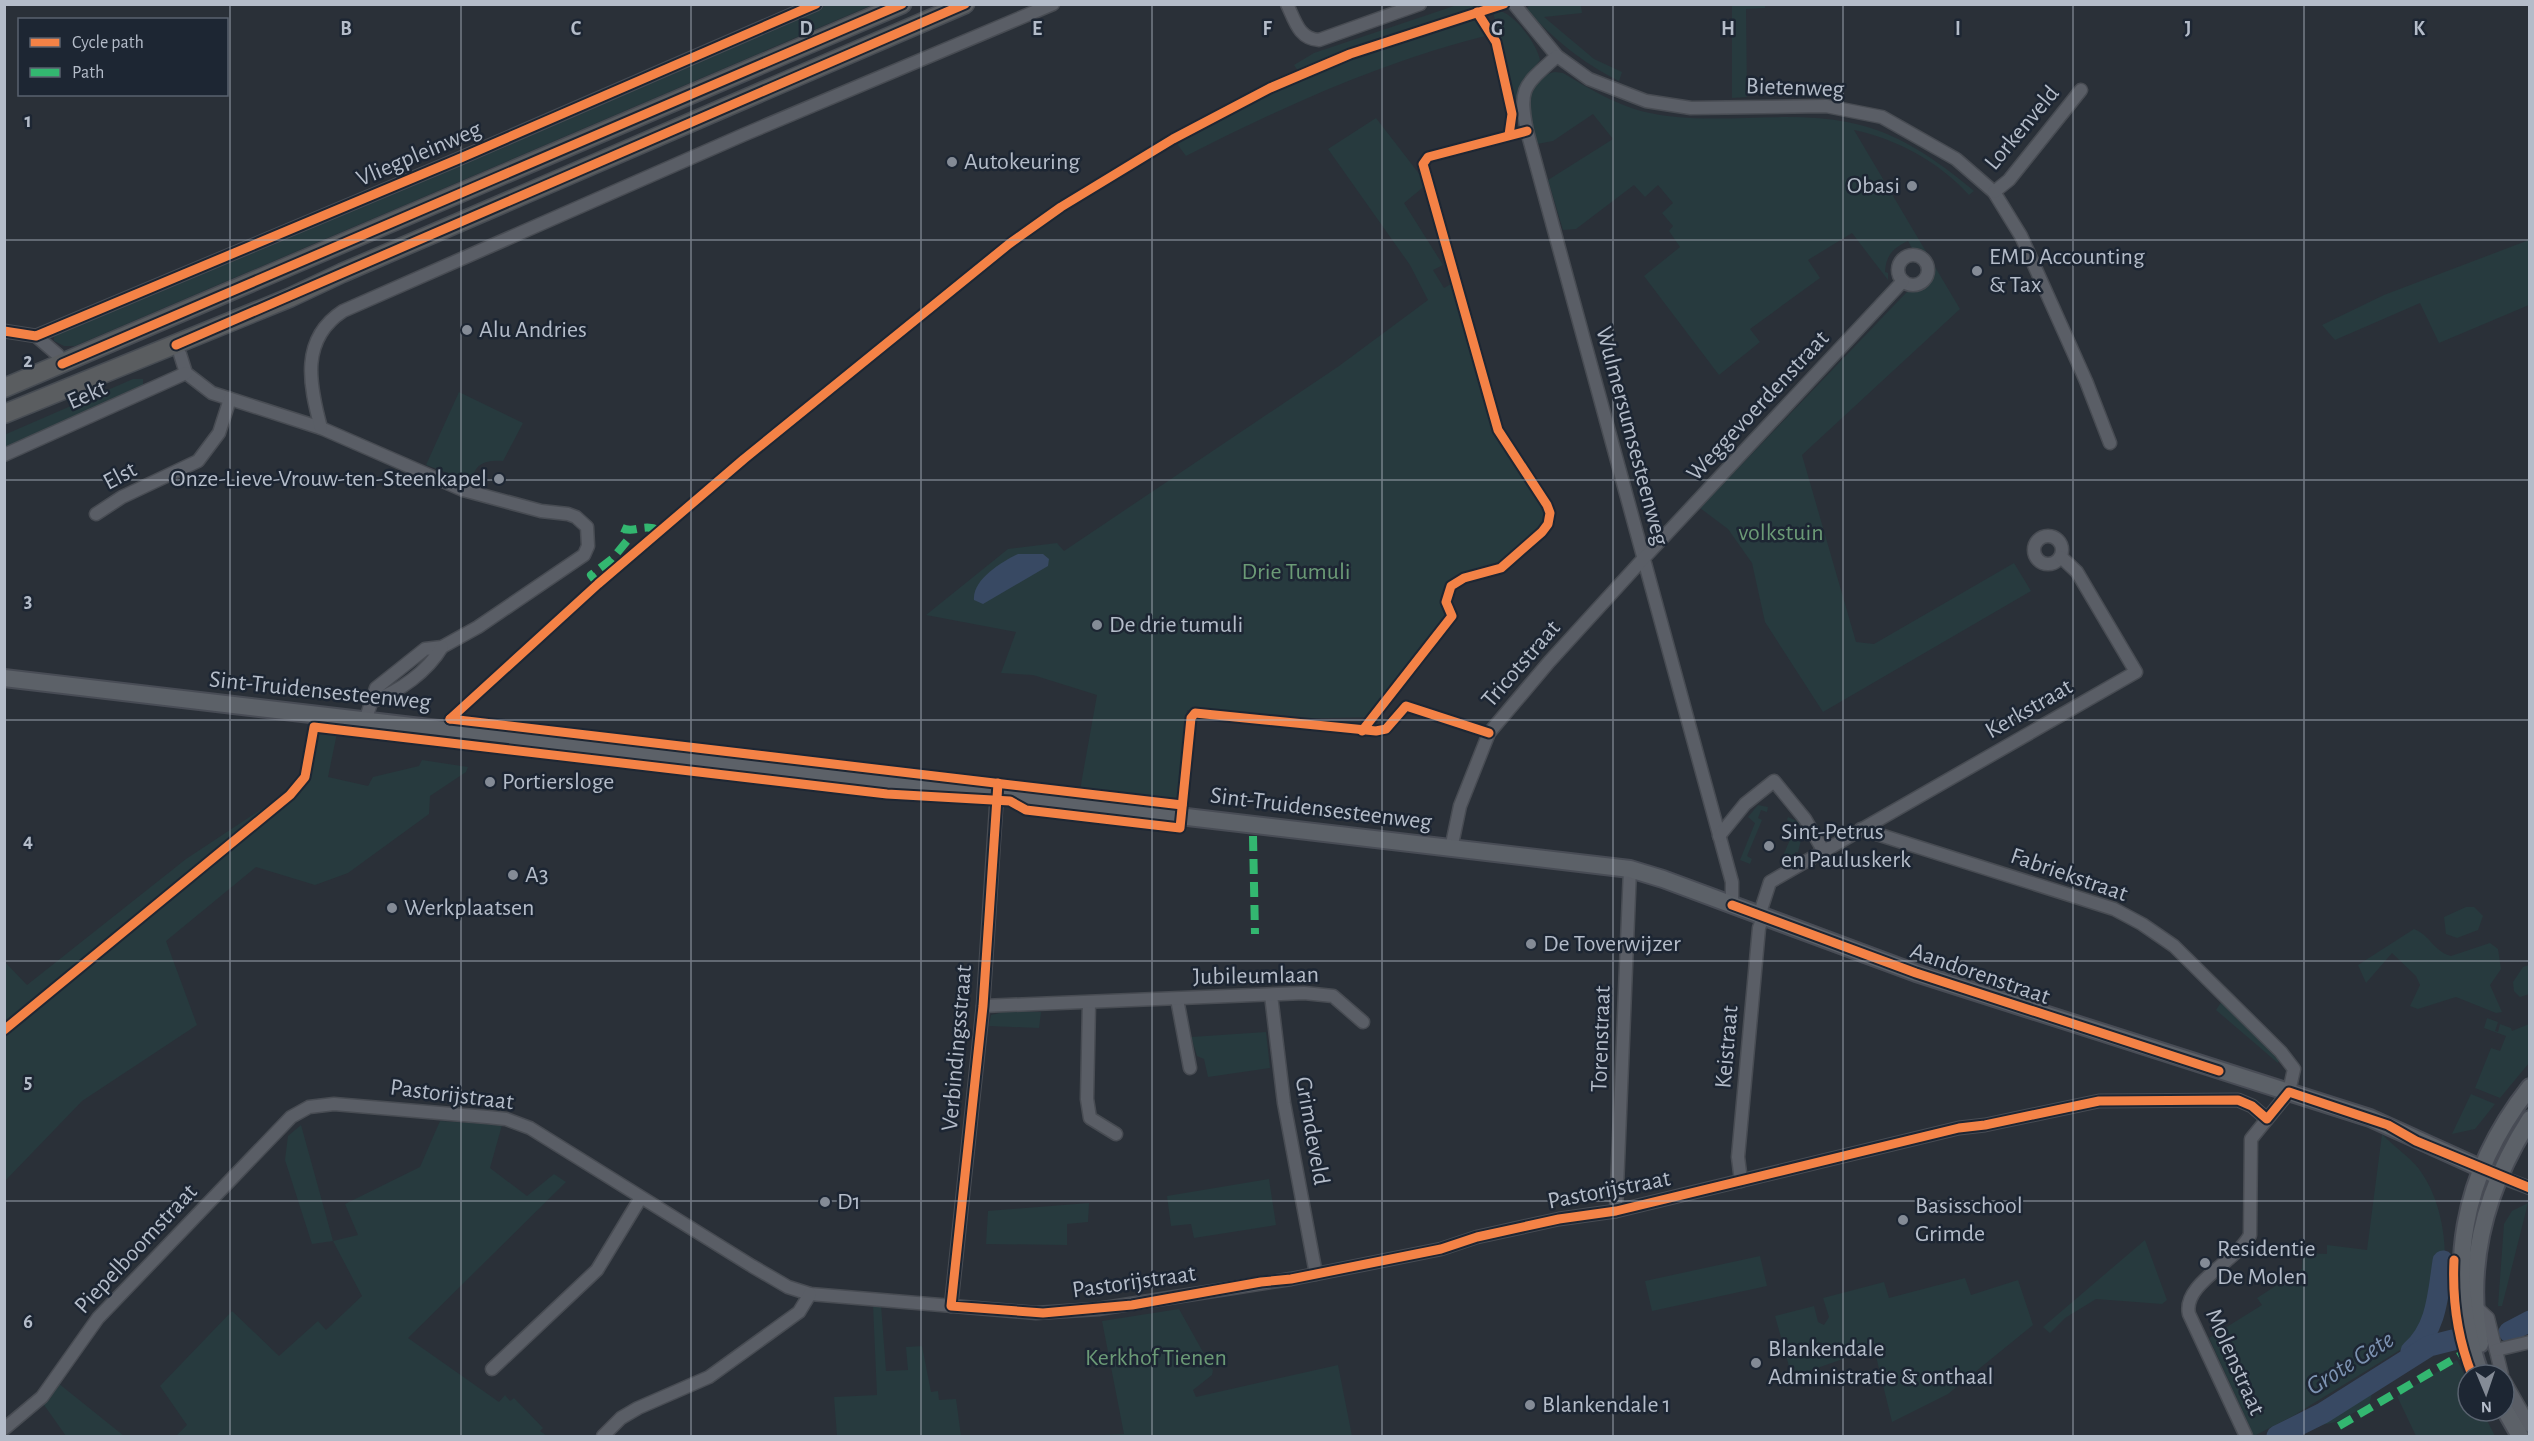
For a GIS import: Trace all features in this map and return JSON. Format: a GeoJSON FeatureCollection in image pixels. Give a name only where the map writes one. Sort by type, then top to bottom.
{"type":"FeatureCollection","features":[{"type":"Feature","properties":{"kind":"highway"},"geometry":{"type":"LineString","coordinates":[[4,388],[902,4]]}},
{"type":"Feature","properties":{"kind":"highway"},"geometry":{"type":"LineString","coordinates":[[4,414],[289,298],[353,268],[965,4]]}},
{"type":"Feature","properties":{"kind":"main road","name":"Sint-Truidensesteenweg"},"geometry":{"type":"LineString","coordinates":[[4,678],[1630,869],[1732,904]]}},
{"type":"Feature","properties":{"kind":"main road","name":"Aandorenstraat"},"geometry":{"type":"LineString","coordinates":[[1732,904],[2042,1015],[2388,1125],[2416,1141],[2498,1176]]}},
{"type":"Feature","properties":{"kind":"main road"},"geometry":{"type":"LineString","coordinates":[[2477,1363],[2466,1331],[2461,1281],[2465,1229],[2481,1169],[2511,1110],[2529,1087]]}},
{"type":"Feature","properties":{"kind":"main road"},"geometry":{"type":"LineString","coordinates":[[2486,1363],[2480,1343],[2475,1306],[2475,1258],[2483,1222],[2498,1176],[2529,1119]]}},
{"type":"Feature","properties":{"kind":"main road"},"geometry":{"type":"LineString","coordinates":[[2503,1423],[2511,1437]]}},
{"type":"Feature","properties":{"kind":"main road"},"geometry":{"type":"LineString","coordinates":[[2512,1423],[2520,1437]]}},
{"type":"Feature","properties":{"kind":"street","name":"Vliegpleinweg"},"geometry":{"type":"LineString","coordinates":[[36,336],[456,160],[816,4]]}},
{"type":"Feature","properties":{"kind":"street"},"geometry":{"type":"LineString","coordinates":[[321,428],[313,399],[312,354],[319,334],[328,321],[343,311],[743,135],[1053,4]]}},
{"type":"Feature","properties":{"kind":"street"},"geometry":{"type":"LineString","coordinates":[[1287,4],[1301,34],[1319,40],[1420,4]]}},
{"type":"Feature","properties":{"kind":"street"},"geometry":{"type":"LineString","coordinates":[[1514,4],[1557,56]]}},
{"type":"Feature","properties":{"kind":"street","name":"Bietenweg"},"geometry":{"type":"LineString","coordinates":[[1557,56],[1589,79],[1646,101],[1691,108],[1826,106],[1882,117],[1956,159],[1994,192],[2021,236],[2086,381],[2110,443]]}},
{"type":"Feature","properties":{"kind":"street","name":"Wulmersumsesteenweg"},"geometry":{"type":"LineString","coordinates":[[1557,56],[1523,91],[1521,100],[1523,111],[1732,882],[1732,904]]}},
{"type":"Feature","properties":{"kind":"street","name":"Lorkenveld"},"geometry":{"type":"LineString","coordinates":[[1994,192],[2009,180],[2081,90]]}},
{"type":"Feature","properties":{"kind":"street","name":"Weggevoerdenstraat"},"geometry":{"type":"LineString","coordinates":[[1643,559],[1903,281]]}},
{"type":"Feature","properties":{"kind":"street"},"geometry":{"type":"LineString","coordinates":[[4,331],[36,336],[58,355]]}},
{"type":"Feature","properties":{"kind":"street"},"geometry":{"type":"LineString","coordinates":[[180,354],[186,374],[204,388],[230,399],[321,428],[463,490],[541,512],[568,514],[587,527],[588,546],[584,555],[506,609],[442,647],[435,659],[393,693],[373,701],[365,721]]}},
{"type":"Feature","properties":{"kind":"street","name":"Eekt"},"geometry":{"type":"LineString","coordinates":[[4,455],[186,374]]}},
{"type":"Feature","properties":{"kind":"street","name":"Elst"},"geometry":{"type":"LineString","coordinates":[[96,514],[122,497],[198,460],[219,433],[230,399]]}},
{"type":"Feature","properties":{"kind":"street","name":"Kerkstraat"},"geometry":{"type":"LineString","coordinates":[[1761,916],[1770,882],[2136,672],[2077,572],[2061,557]]}},
{"type":"Feature","properties":{"kind":"street","name":"Tricotstraat"},"geometry":{"type":"LineString","coordinates":[[1451,849],[1460,806],[1489,732],[1643,559]]}},
{"type":"Feature","properties":{"kind":"street"},"geometry":{"type":"LineString","coordinates":[[1719,836],[1746,804],[1774,781],[1805,819],[1823,850]]}},
{"type":"Feature","properties":{"kind":"street","name":"Verbindingsstraat"},"geometry":{"type":"LineString","coordinates":[[951,1306],[983,1006],[997,793]]}},
{"type":"Feature","properties":{"kind":"street","name":"Fabriekstraat"},"geometry":{"type":"LineString","coordinates":[[1861,829],[2114,909],[2142,924],[2174,946],[2281,1052],[2294,1069],[2289,1092]]}},
{"type":"Feature","properties":{"kind":"street","name":"Torenstraat"},"geometry":{"type":"LineString","coordinates":[[1616,1211],[1630,869]]}},
{"type":"Feature","properties":{"kind":"street","name":"Keistraat"},"geometry":{"type":"LineString","coordinates":[[1741,1181],[1738,1157],[1761,916]]}},
{"type":"Feature","properties":{"kind":"street","name":"Jubileumlaan"},"geometry":{"type":"LineString","coordinates":[[983,1006],[1305,993],[1333,996],[1364,1022]]}},
{"type":"Feature","properties":{"kind":"street","name":"Grimdeveld"},"geometry":{"type":"LineString","coordinates":[[1270,995],[1284,1103],[1316,1274]]}},
{"type":"Feature","properties":{"kind":"street","name":"Jubileumlaan"},"geometry":{"type":"LineString","coordinates":[[1177,999],[1190,1068]]}},
{"type":"Feature","properties":{"kind":"street"},"geometry":{"type":"LineString","coordinates":[[1089,1003],[1087,1099],[1090,1118],[1116,1134]]}},
{"type":"Feature","properties":{"kind":"street","name":"Molenstraat"},"geometry":{"type":"LineString","coordinates":[[2246,1437],[2187,1307],[2188,1299],[2194,1289],[2244,1246],[2250,1235],[2251,1139],[2289,1092]]}},
{"type":"Feature","properties":{"kind":"street","name":"Pastorijstraat"},"geometry":{"type":"LineString","coordinates":[[309,1107],[334,1104],[506,1119],[530,1128],[640,1199],[788,1287],[810,1294],[1036,1313],[1098,1309],[1316,1274],[1441,1249],[1477,1237],[1559,1219],[1616,1211],[1959,1128],[1985,1125],[2099,1101],[2238,1100],[2252,1106],[2267,1119]]}},
{"type":"Feature","properties":{"kind":"street","name":"Piepelboomstraat"},"geometry":{"type":"LineString","coordinates":[[4,1429],[42,1397],[98,1318],[188,1221],[291,1117],[309,1107]]}},
{"type":"Feature","properties":{"kind":"street"},"geometry":{"type":"LineString","coordinates":[[2498,1176],[2529,1188]]}},
{"type":"Feature","properties":{"kind":"street"},"geometry":{"type":"LineString","coordinates":[[492,1369],[597,1270],[640,1199]]}},
{"type":"Feature","properties":{"kind":"street"},"geometry":{"type":"LineString","coordinates":[[603,1437],[621,1418],[638,1408],[709,1377],[799,1312],[810,1294]]}},
{"type":"Feature","properties":{"kind":"street"},"geometry":{"type":"LineString","coordinates":[[2475,1306],[2488,1318],[2499,1363]]}},
{"type":"Feature","properties":{"kind":"street"},"geometry":{"type":"LineString","coordinates":[[2496,1350],[2529,1342]]}},
{"type":"Feature","properties":{"kind":"street"},"geometry":{"type":"LineString","coordinates":[[2516,1402],[2529,1426]]}},
{"type":"Feature","properties":{"kind":"green space"},"geometry":{"type":"Polygon","coordinates":[[[827,5],[872,5],[75,346],[64,346],[54,341],[54,336],[61,331],[827,5]]]}},
{"type":"Feature","properties":{"kind":"green space"},"geometry":{"type":"Polygon","coordinates":[[[1457,5],[1479,5],[1478,8],[1355,49],[1298,71],[1294,65],[1314,53],[1457,5]]]}},
{"type":"Feature","properties":{"kind":"green space"},"geometry":{"type":"Polygon","coordinates":[[[1530,5],[1591,5],[1581,6],[1582,13],[1544,17],[1594,59],[1622,72],[1619,81],[1592,66],[1558,41],[1526,9],[1530,5]]]}},
{"type":"Feature","properties":{"kind":"green space"},"geometry":{"type":"Polygon","coordinates":[[[1732,5],[1765,5],[1765,8],[1746,9],[1747,97],[1732,98],[1732,5]]]}},
{"type":"Feature","properties":{"kind":"green space"},"geometry":{"type":"Polygon","coordinates":[[[1496,10],[1517,22],[1534,46],[1540,60],[1524,81],[1515,101],[1493,12],[1496,10]]]}},
{"type":"Feature","properties":{"kind":"green space"},"geometry":{"type":"Polygon","coordinates":[[[1487,13],[1493,34],[1414,57],[1336,86],[1186,156],[1175,141],[1250,101],[1327,68],[1406,38],[1487,13]]]}},
{"type":"Feature","properties":{"kind":"green space","name":"volkstuin"},"geometry":{"type":"Polygon","coordinates":[[[1555,72],[1563,73],[1621,104],[1666,116],[1718,119],[1821,118],[1865,126],[1915,148],[1974,191],[1969,195],[1931,162],[1901,146],[1854,130],[1960,309],[1802,455],[1856,642],[1874,644],[2014,563],[2031,591],[1823,712],[1765,622],[1752,563],[1728,529],[1700,508],[1909,290],[1926,286],[1933,276],[1932,266],[1926,255],[1913,250],[1908,241],[1894,249],[1889,257],[1885,272],[1888,273],[1888,280],[1852,233],[1808,260],[1820,278],[1750,329],[1760,342],[1719,375],[1644,276],[1680,247],[1669,231],[1673,226],[1662,213],[1673,203],[1658,185],[1645,197],[1634,185],[1576,229],[1563,230],[1548,180],[1613,139],[1593,114],[1553,141],[1537,144],[1528,112],[1530,96],[1541,80],[1555,72]]]}},
{"type":"Feature","properties":{"kind":"green space","name":"Drie Tumuli"},"geometry":{"type":"Polygon","coordinates":[[[1376,118],[1427,184],[1404,203],[1443,265],[1433,270],[1444,288],[1451,284],[1493,433],[1544,508],[1543,523],[1534,534],[1500,563],[1459,577],[1448,586],[1441,603],[1447,619],[1377,717],[1281,719],[1187,710],[1178,801],[1080,790],[1097,695],[1033,675],[1001,673],[1016,632],[926,615],[1008,549],[1057,543],[1064,551],[1339,366],[1428,300],[1410,265],[1328,149],[1376,118]]]}},
{"type":"Feature","properties":{"kind":"green space"},"geometry":{"type":"Polygon","coordinates":[[[2529,240],[2529,305],[2439,343],[2420,303],[2335,340],[2322,325],[2384,295],[2529,240]]]}},
{"type":"Feature","properties":{"kind":"green space"},"geometry":{"type":"Polygon","coordinates":[[[133,379],[143,379],[143,387],[5,449],[4,435],[133,379]]]}},
{"type":"Feature","properties":{"kind":"green space"},"geometry":{"type":"Polygon","coordinates":[[[459,392],[523,423],[503,461],[482,464],[475,471],[472,482],[426,465],[459,392]]]}},
{"type":"Feature","properties":{"kind":"green space"},"geometry":{"type":"Polygon","coordinates":[[[316,733],[337,733],[328,777],[368,786],[373,777],[419,766],[422,760],[468,767],[466,772],[430,796],[429,814],[348,873],[315,885],[256,867],[166,941],[197,1025],[82,1101],[5,1181],[5,962],[27,985],[186,859],[274,801],[274,804],[24,1011],[16,1012],[23,1020],[296,794],[311,770],[316,733]]]}},
{"type":"Feature","properties":{"kind":"green space"},"geometry":{"type":"Polygon","coordinates":[[[1758,805],[1768,807],[1767,812],[1761,810],[1758,818],[1762,820],[1747,856],[1752,859],[1750,864],[1740,860],[1755,823],[1748,817],[1758,805]]]}},
{"type":"Feature","properties":{"kind":"green space"},"geometry":{"type":"Polygon","coordinates":[[[1788,817],[1799,822],[1804,828],[1798,852],[1795,852],[1797,863],[1791,863],[1790,858],[1782,858],[1793,833],[1798,835],[1801,826],[1787,820],[1788,817]]]}},
{"type":"Feature","properties":{"kind":"green space"},"geometry":{"type":"Polygon","coordinates":[[[2466,907],[2474,907],[2483,916],[2478,930],[2457,938],[2446,934],[2444,917],[2466,907]]]}},
{"type":"Feature","properties":{"kind":"green space"},"geometry":{"type":"Polygon","coordinates":[[[2414,929],[2424,935],[2440,951],[2451,956],[2490,943],[2498,949],[2501,969],[2490,985],[2502,1012],[2496,1013],[2456,997],[2418,1009],[2410,1006],[2420,985],[2416,976],[2392,953],[2366,983],[2358,965],[2414,929]]]}},
{"type":"Feature","properties":{"kind":"green space"},"geometry":{"type":"Polygon","coordinates":[[[2529,965],[2529,994],[2520,997],[2514,991],[2513,982],[2523,967],[2529,965]]]}},
{"type":"Feature","properties":{"kind":"green space"},"geometry":{"type":"Polygon","coordinates":[[[2222,1001],[2280,1059],[2278,1063],[2216,1010],[2222,1001]]]}},
{"type":"Feature","properties":{"kind":"green space"},"geometry":{"type":"Polygon","coordinates":[[[1008,1011],[1041,1012],[1039,1028],[989,1026],[991,1015],[1008,1011]]]}},
{"type":"Feature","properties":{"kind":"green space"},"geometry":{"type":"Polygon","coordinates":[[[2487,1018],[2498,1022],[2495,1031],[2498,1032],[2500,1024],[2511,1028],[2512,1031],[2529,1024],[2529,1063],[2500,1098],[2475,1088],[2491,1048],[2500,1051],[2506,1036],[2484,1028],[2487,1018]]]}},
{"type":"Feature","properties":{"kind":"green space"},"geometry":{"type":"Polygon","coordinates":[[[1266,1032],[1270,1068],[1208,1077],[1204,1059],[1197,1056],[1191,1037],[1266,1032]]]}},
{"type":"Feature","properties":{"kind":"green space"},"geometry":{"type":"Polygon","coordinates":[[[2471,1094],[2495,1104],[2475,1129],[2452,1134],[2471,1094]]]}},
{"type":"Feature","properties":{"kind":"green space"},"geometry":{"type":"Polygon","coordinates":[[[440,1121],[502,1125],[490,1168],[527,1196],[554,1174],[566,1182],[408,1338],[499,1402],[505,1395],[510,1401],[514,1398],[543,1428],[540,1431],[547,1436],[176,1436],[187,1425],[160,1386],[232,1311],[279,1356],[318,1321],[326,1330],[362,1296],[333,1241],[358,1235],[345,1204],[420,1167],[440,1121]]]}},
{"type":"Feature","properties":{"kind":"green space"},"geometry":{"type":"Polygon","coordinates":[[[301,1125],[333,1241],[312,1244],[285,1160],[288,1136],[301,1125]]]}},
{"type":"Feature","properties":{"kind":"green space"},"geometry":{"type":"Polygon","coordinates":[[[2382,1134],[2419,1169],[2434,1197],[2445,1246],[2441,1294],[2429,1303],[2423,1331],[2413,1342],[2293,1416],[2254,1436],[2209,1338],[2262,1305],[2257,1298],[2302,1269],[2303,1253],[2327,1254],[2327,1245],[2367,1250],[2382,1134]]]}},
{"type":"Feature","properties":{"kind":"green space"},"geometry":{"type":"Polygon","coordinates":[[[1269,1179],[1276,1225],[1194,1238],[1191,1224],[1171,1226],[1167,1196],[1269,1179]]]}},
{"type":"Feature","properties":{"kind":"green space"},"geometry":{"type":"Polygon","coordinates":[[[1089,1203],[1088,1222],[1067,1224],[1067,1245],[986,1244],[988,1211],[1089,1203]]]}},
{"type":"Feature","properties":{"kind":"green space"},"geometry":{"type":"Polygon","coordinates":[[[2528,1203],[2502,1306],[2498,1306],[2504,1224],[2512,1211],[2528,1203]]]}},
{"type":"Feature","properties":{"kind":"green space"},"geometry":{"type":"Polygon","coordinates":[[[2145,1240],[2167,1300],[2162,1304],[2096,1299],[2065,1318],[2050,1333],[2043,1327],[2145,1240]]]}},
{"type":"Feature","properties":{"kind":"green space"},"geometry":{"type":"Polygon","coordinates":[[[1760,1256],[1767,1286],[1652,1311],[1645,1281],[1760,1256]]]}},
{"type":"Feature","properties":{"kind":"green space"},"geometry":{"type":"Polygon","coordinates":[[[1965,1278],[1971,1295],[2018,1280],[2033,1325],[1948,1394],[1892,1422],[1874,1348],[1792,1377],[1775,1316],[1814,1306],[1818,1322],[1824,1325],[1829,1317],[1823,1298],[1884,1282],[1889,1298],[1965,1278]]]}},
{"type":"Feature","properties":{"kind":"green space"},"geometry":{"type":"Polygon","coordinates":[[[873,1305],[881,1305],[886,1371],[908,1370],[906,1347],[922,1346],[931,1392],[938,1391],[939,1400],[956,1399],[961,1436],[837,1436],[834,1397],[877,1395],[873,1305]]]}},
{"type":"Feature","properties":{"kind":"green space","name":"Kerkhof Tienen"},"geometry":{"type":"Polygon","coordinates":[[[1179,1309],[1213,1370],[1212,1375],[1193,1390],[1196,1397],[1338,1365],[1352,1436],[1080,1436],[1124,1434],[1102,1321],[1179,1309]]]}},
{"type":"Feature","properties":{"kind":"green space"},"geometry":{"type":"Polygon","coordinates":[[[2457,1360],[2456,1423],[2488,1423],[2495,1436],[2416,1436],[2397,1396],[2457,1360]]]}},
{"type":"Feature","properties":{"kind":"green space"},"geometry":{"type":"Polygon","coordinates":[[[58,1383],[124,1436],[66,1436],[42,1402],[58,1383]]]}},
{"type":"Feature","properties":{"kind":"green space"},"geometry":{"type":"Polygon","coordinates":[[[2372,1394],[2369,1404],[2343,1419],[2329,1424],[2314,1424],[2372,1394]]]}},
{"type":"Feature","properties":{"kind":"water"},"geometry":{"type":"Polygon","coordinates":[[[1018,554],[1043,554],[1049,559],[1048,566],[983,604],[974,600],[978,586],[989,572],[1018,554]]]}},
{"type":"Feature","properties":{"kind":"waterway"},"geometry":{"type":"LineString","coordinates":[[2411,1351],[2420,1342],[2431,1322],[2438,1298],[2443,1261]]}},
{"type":"Feature","properties":{"kind":"waterway","name":"Grote Gete"},"geometry":{"type":"LineString","coordinates":[[2509,1332],[2530,1321]]}},
{"type":"Feature","properties":{"kind":"waterway","name":"Grote Gete"},"geometry":{"type":"LineString","coordinates":[[2277,1436],[2323,1413],[2429,1346],[2453,1340]]}},
{"type":"Feature","properties":{"kind":"marked path"},"geometry":{"type":"LineString","coordinates":[[622,528],[631,530],[649,528],[660,531]]}},
{"type":"Feature","properties":{"kind":"marked path"},"geometry":{"type":"LineString","coordinates":[[598,584],[591,575],[612,559],[627,541],[627,530]]}},
{"type":"Feature","properties":{"kind":"marked path"},"geometry":{"type":"LineString","coordinates":[[1253,836],[1255,934]]}},
{"type":"Feature","properties":{"kind":"marked path"},"geometry":{"type":"LineString","coordinates":[[2339,1426],[2464,1353]]}},
{"type":"Feature","properties":{"kind":"cycle path"},"geometry":{"type":"LineString","coordinates":[[4,331],[36,336],[456,160],[816,4]]}},
{"type":"Feature","properties":{"kind":"cycle path"},"geometry":{"type":"LineString","coordinates":[[62,364],[902,4]]}},
{"type":"Feature","properties":{"kind":"cycle path"},"geometry":{"type":"LineString","coordinates":[[176,345],[965,4]]}},
{"type":"Feature","properties":{"kind":"cycle path"},"geometry":{"type":"LineString","coordinates":[[450,719],[598,584],[744,459],[1009,244],[1061,207],[1173,139],[1270,88],[1350,54],[1504,4]]}},
{"type":"Feature","properties":{"kind":"cycle path"},"geometry":{"type":"LineString","coordinates":[[1477,12],[1496,42],[1512,114],[1509,135]]}},
{"type":"Feature","properties":{"kind":"cycle path"},"geometry":{"type":"LineString","coordinates":[[1362,731],[1452,616],[1446,602],[1451,586],[1464,578],[1501,568],[1548,524],[1550,513],[1547,505],[1498,430],[1423,164],[1428,157],[1527,131]]}},
{"type":"Feature","properties":{"kind":"cycle path"},"geometry":{"type":"LineString","coordinates":[[4,1030],[290,795],[305,777],[314,727],[887,794],[1010,801],[1026,810],[1180,828],[1191,718],[1195,713],[1376,731],[1386,729],[1406,706],[1489,733]]}},
{"type":"Feature","properties":{"kind":"cycle path"},"geometry":{"type":"LineString","coordinates":[[450,719],[1182,805]]}},
{"type":"Feature","properties":{"kind":"cycle path"},"geometry":{"type":"LineString","coordinates":[[998,783],[983,1006],[951,1306],[1043,1313],[1132,1305],[1261,1282],[1291,1279],[1441,1249],[1477,1237],[1559,1219],[1616,1211],[1959,1128],[1985,1125],[2099,1101],[2238,1100],[2252,1106],[2267,1119],[2289,1092],[2388,1125],[2416,1141],[2530,1188]]}},
{"type":"Feature","properties":{"kind":"cycle path"},"geometry":{"type":"LineString","coordinates":[[1732,905],[1916,973],[2219,1071]]}},
{"type":"Feature","properties":{"kind":"cycle path"},"geometry":{"type":"LineString","coordinates":[[2454,1260],[2457,1319],[2468,1363]]}},
{"type":"Feature","properties":{"kind":"place","name":"Autokeuring"},"geometry":{"type":"Point","coordinates":[952,162]}},
{"type":"Feature","properties":{"kind":"place","name":"Obasi"},"geometry":{"type":"Point","coordinates":[1912,186]}},
{"type":"Feature","properties":{"kind":"place","name":"EMD Accounting & Tax"},"geometry":{"type":"Point","coordinates":[1977,271]}},
{"type":"Feature","properties":{"kind":"place","name":"Alu Andries"},"geometry":{"type":"Point","coordinates":[467,330]}},
{"type":"Feature","properties":{"kind":"place","name":"Onze-Lieve-Vrouw-ten-Steenkapel"},"geometry":{"type":"Point","coordinates":[499,479]}},
{"type":"Feature","properties":{"kind":"place","name":"De drie tumuli"},"geometry":{"type":"Point","coordinates":[1097,625]}},
{"type":"Feature","properties":{"kind":"place","name":"Portiersloge"},"geometry":{"type":"Point","coordinates":[490,782]}},
{"type":"Feature","properties":{"kind":"place","name":"Sint-Petrus en Pauluskerk"},"geometry":{"type":"Point","coordinates":[1769,846]}},
{"type":"Feature","properties":{"kind":"place","name":"A3"},"geometry":{"type":"Point","coordinates":[513,875]}},
{"type":"Feature","properties":{"kind":"place","name":"Werkplaatsen"},"geometry":{"type":"Point","coordinates":[392,908]}},
{"type":"Feature","properties":{"kind":"place","name":"De Toverwijzer"},"geometry":{"type":"Point","coordinates":[1531,944]}},
{"type":"Feature","properties":{"kind":"place","name":"D1"},"geometry":{"type":"Point","coordinates":[825,1202]}},
{"type":"Feature","properties":{"kind":"place","name":"Basisschool Grimde"},"geometry":{"type":"Point","coordinates":[1903,1220]}},
{"type":"Feature","properties":{"kind":"place","name":"Residentie De Molen"},"geometry":{"type":"Point","coordinates":[2205,1263]}},
{"type":"Feature","properties":{"kind":"place","name":"Blankendale Administratie & onthaal"},"geometry":{"type":"Point","coordinates":[1756,1363]}},
{"type":"Feature","properties":{"kind":"place","name":"Blankendale 1"},"geometry":{"type":"Point","coordinates":[1530,1405]}}]}
